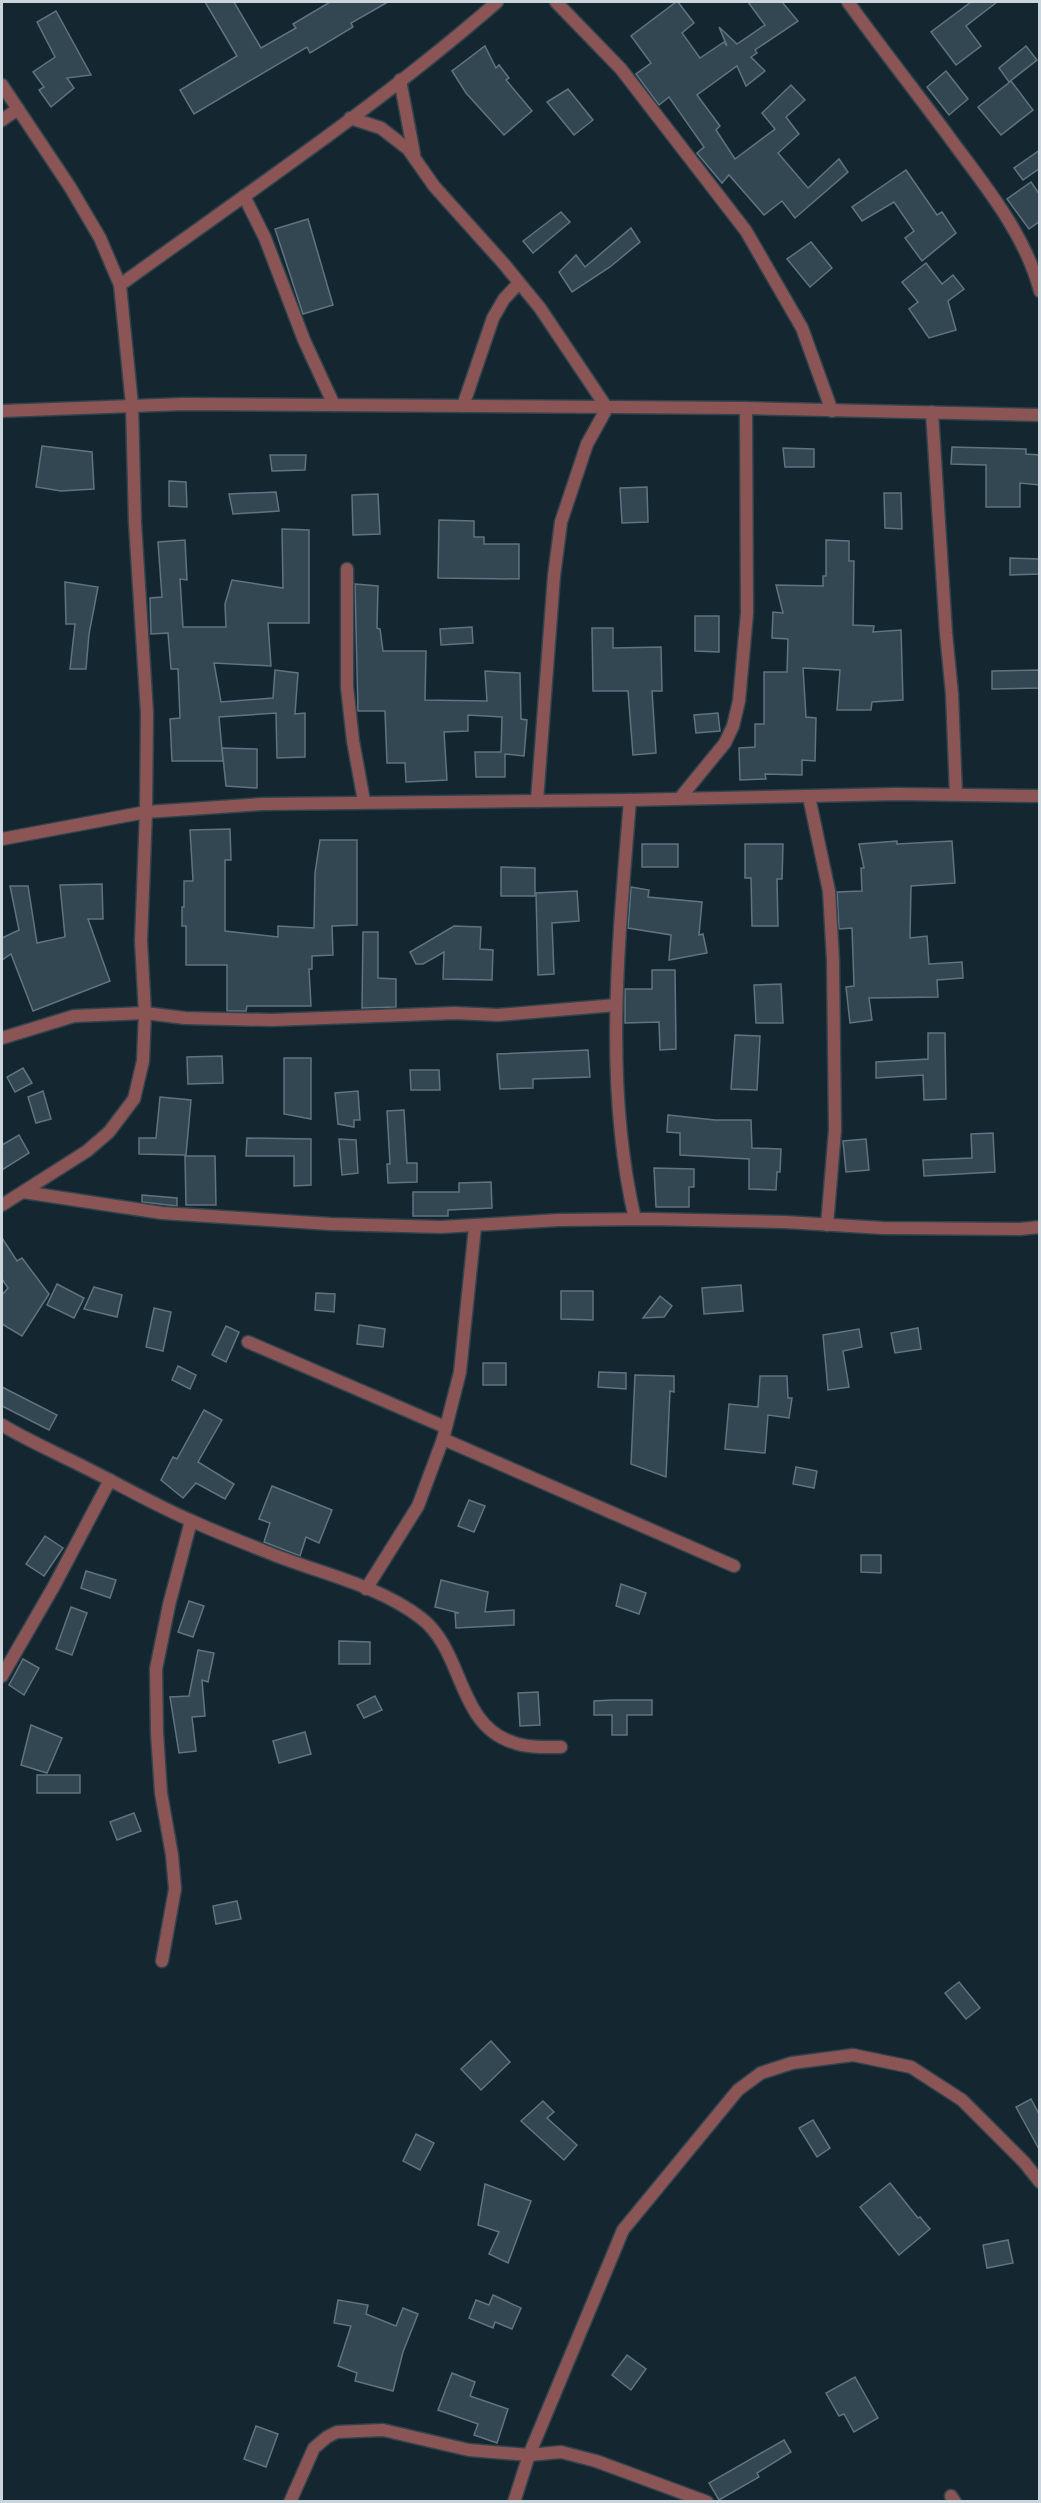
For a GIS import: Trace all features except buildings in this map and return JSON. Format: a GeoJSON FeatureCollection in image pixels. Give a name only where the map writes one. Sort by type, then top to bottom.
{"type":"FeatureCollection","features":[{"type":"Feature","properties":{"kind":"street"},"geometry":{"type":"LineString","coordinates":[[120,285],[350,118],[497,2]]}},
{"type":"Feature","properties":{"kind":"street"},"geometry":{"type":"LineString","coordinates":[[556,2],[621,69],[746,231],[802,328],[831,411]]}},
{"type":"Feature","properties":{"kind":"street"},"geometry":{"type":"LineString","coordinates":[[848,2],[967,161],[1015,232],[1027,254],[1040,291]]}},
{"type":"Feature","properties":{"kind":"street"},"geometry":{"type":"LineString","coordinates":[[400,80],[414,155]]}},
{"type":"Feature","properties":{"kind":"street"},"geometry":{"type":"LineString","coordinates":[[2,85],[70,187],[100,238],[120,285],[132,405],[135,523],[147,712],[141,941],[145,1013],[143,1061],[134,1099],[120,1120],[87,1150],[2,1205]]}},
{"type":"Feature","properties":{"kind":"street"},"geometry":{"type":"LineString","coordinates":[[2,120],[18,109]]}},
{"type":"Feature","properties":{"kind":"street"},"geometry":{"type":"LineString","coordinates":[[350,118],[381,128],[414,155],[434,186],[540,309],[607,408]]}},
{"type":"Feature","properties":{"kind":"street"},"geometry":{"type":"LineString","coordinates":[[244,195],[265,238],[304,340],[334,405]]}},
{"type":"Feature","properties":{"kind":"street"},"geometry":{"type":"LineString","coordinates":[[463,406],[493,318],[504,299],[519,283]]}},
{"type":"Feature","properties":{"kind":"street"},"geometry":{"type":"LineString","coordinates":[[2,411],[132,405],[334,405],[746,408],[1040,415]]}},
{"type":"Feature","properties":{"kind":"street"},"geometry":{"type":"LineString","coordinates":[[537,801],[554,576],[561,522],[587,444],[607,408]]}},
{"type":"Feature","properties":{"kind":"street"},"geometry":{"type":"LineString","coordinates":[[680,798],[725,743],[733,726],[739,701],[747,613],[746,408]]}},
{"type":"Feature","properties":{"kind":"street"},"geometry":{"type":"LineString","coordinates":[[932,412],[952,694],[956,794]]}},
{"type":"Feature","properties":{"kind":"street"},"geometry":{"type":"LineString","coordinates":[[346,570],[347,687],[353,741],[364,801]]}},
{"type":"Feature","properties":{"kind":"street"},"geometry":{"type":"LineString","coordinates":[[2,839],[146,812],[262,804],[956,794],[1040,796]]}},
{"type":"Feature","properties":{"kind":"street"},"geometry":{"type":"LineString","coordinates":[[809,797],[829,891],[832,960],[835,1130],[827,1225]]}},
{"type":"Feature","properties":{"kind":"street"},"geometry":{"type":"LineString","coordinates":[[630,800],[616,1005],[616,1081],[621,1140],[635,1219]]}},
{"type":"Feature","properties":{"kind":"street"},"geometry":{"type":"LineString","coordinates":[[2,1038],[74,1016],[145,1013],[184,1018],[272,1020],[455,1013],[498,1015],[616,1005]]}},
{"type":"Feature","properties":{"kind":"street"},"geometry":{"type":"LineString","coordinates":[[23,1192],[162,1213],[331,1224],[474,1227],[559,1220],[635,1219],[895,1228],[1020,1229],[1040,1227]]}},
{"type":"Feature","properties":{"kind":"street"},"geometry":{"type":"LineString","coordinates":[[366,1589],[418,1506],[444,1433],[460,1372],[474,1227]]}},
{"type":"Feature","properties":{"kind":"street"},"geometry":{"type":"LineString","coordinates":[[248,1342],[734,1566]]}},
{"type":"Feature","properties":{"kind":"street"},"geometry":{"type":"LineString","coordinates":[[2,1425],[191,1521],[290,1562],[366,1589],[422,1619],[438,1638],[455,1665],[475,1714],[492,1732],[512,1743],[561,1747]]}},
{"type":"Feature","properties":{"kind":"street"},"geometry":{"type":"LineString","coordinates":[[2,1676],[54,1586],[110,1480]]}},
{"type":"Feature","properties":{"kind":"street"},"geometry":{"type":"LineString","coordinates":[[162,1961],[175,1889],[172,1855],[161,1793],[156,1668],[169,1605],[191,1521]]}},
{"type":"Feature","properties":{"kind":"street"},"geometry":{"type":"LineString","coordinates":[[514,2502],[529,2456],[623,2230],[738,2090],[761,2073],[792,2062],[852,2055],[911,2067],[962,2100],[1024,2162],[1040,2182]]}},
{"type":"Feature","properties":{"kind":"street"},"geometry":{"type":"LineString","coordinates":[[290,2502],[314,2448],[337,2432],[383,2430],[469,2450],[529,2456],[561,2452],[596,2461],[707,2502]]}}]}
